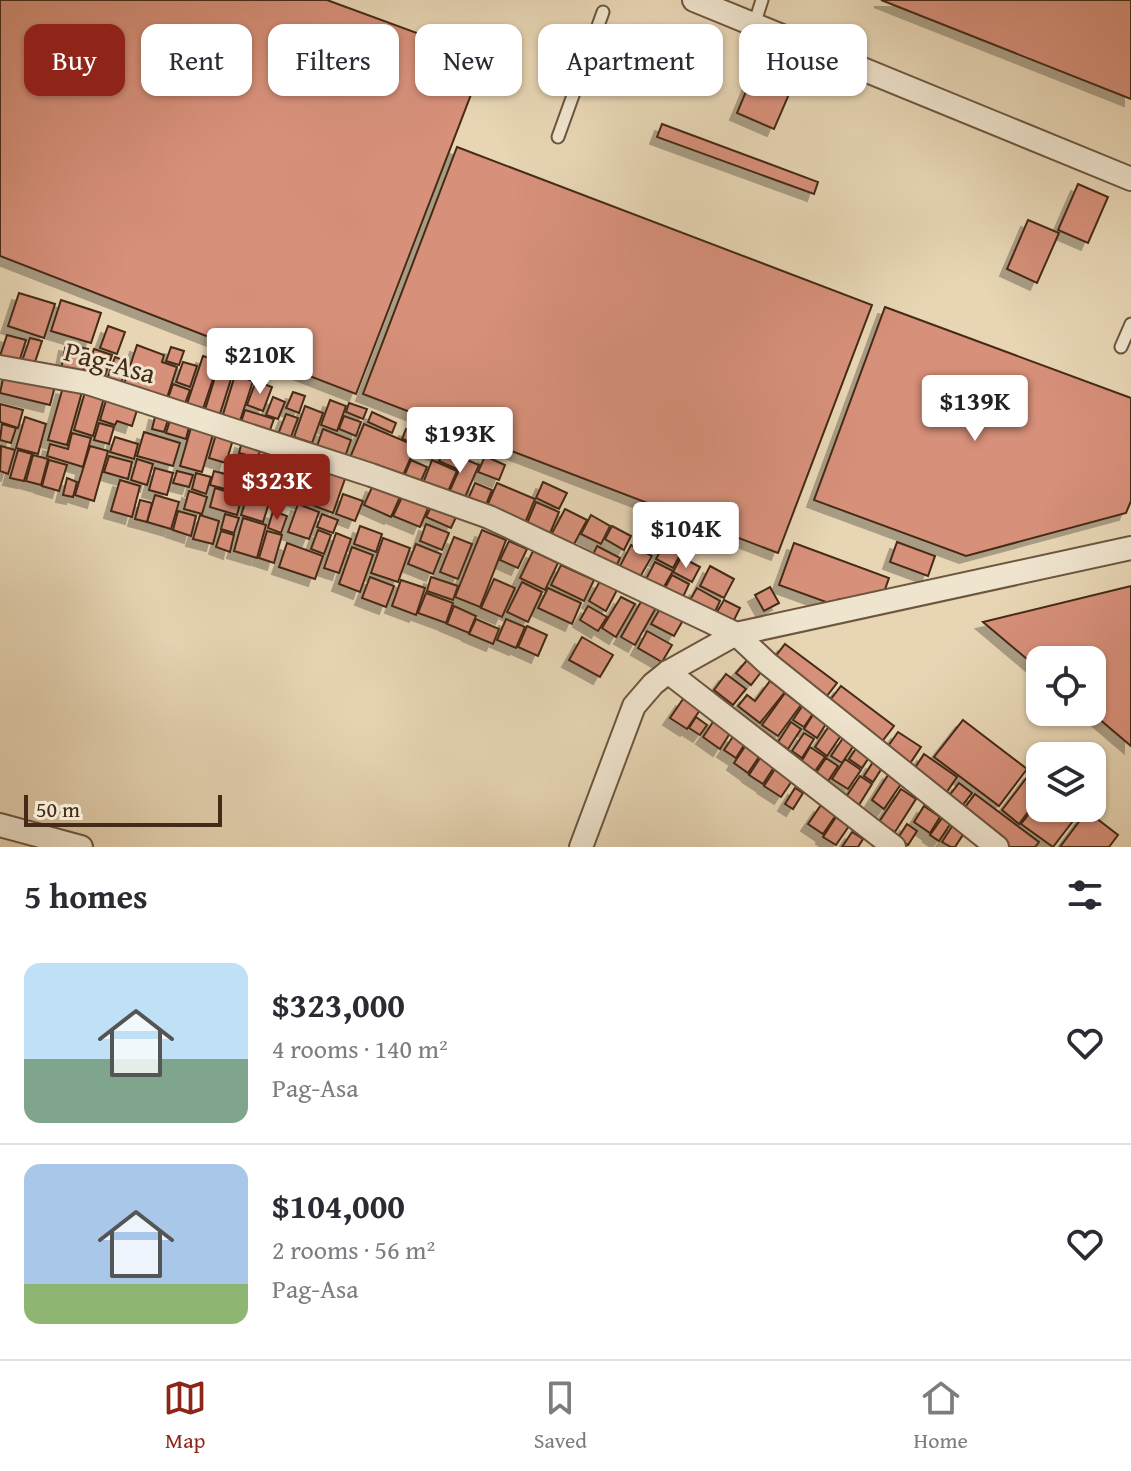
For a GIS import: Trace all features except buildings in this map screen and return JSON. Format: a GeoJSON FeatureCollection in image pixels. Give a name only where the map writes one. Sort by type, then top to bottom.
{"type":"FeatureCollection","features":[{"type":"Feature","properties":{"kind":"street"},"geometry":{"type":"LineString","coordinates":[[694,0],[752,24]]}},
{"type":"Feature","properties":{"kind":"street"},"geometry":{"type":"LineString","coordinates":[[867,71],[1131,179]]}},
{"type":"Feature","properties":{"kind":"street","name":"Pag-Asa"},"geometry":{"type":"LineString","coordinates":[[0,367],[88,383],[280,444],[474,512],[736,634],[767,663],[997,847]]}},
{"type":"Feature","properties":{"kind":"street"},"geometry":{"type":"LineString","coordinates":[[581,847],[634,706],[668,672],[736,634],[1131,548]]}},
{"type":"Feature","properties":{"kind":"street"},"geometry":{"type":"LineString","coordinates":[[668,672],[894,847]]}},
{"type":"Feature","properties":{"kind":"street"},"geometry":{"type":"LineString","coordinates":[[0,825],[81,847]]}},
{"type":"Feature","properties":{"kind":"lane"},"geometry":{"type":"LineString","coordinates":[[754,24],[762,0]]}},
{"type":"Feature","properties":{"kind":"lane"},"geometry":{"type":"LineString","coordinates":[[558,137],[603,12]]}},
{"type":"Feature","properties":{"kind":"lane"},"geometry":{"type":"LineString","coordinates":[[1121,347],[1131,324]]}}]}
